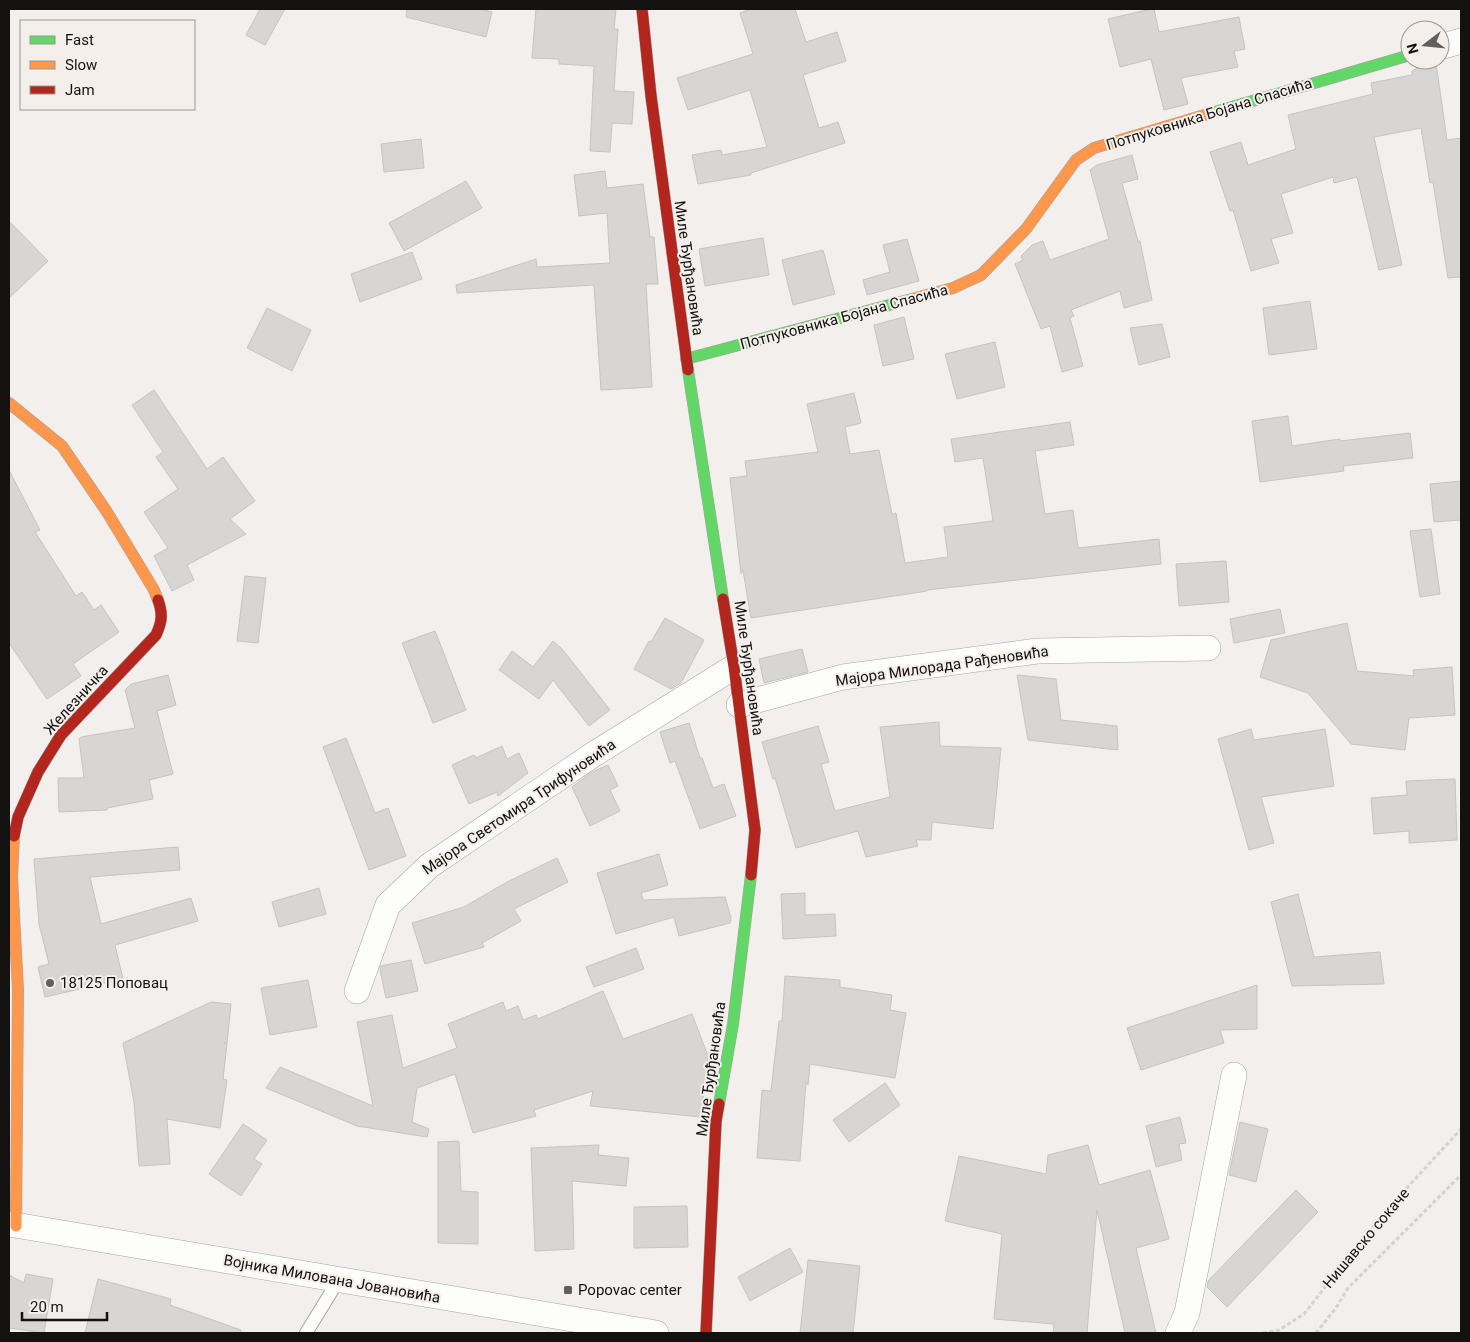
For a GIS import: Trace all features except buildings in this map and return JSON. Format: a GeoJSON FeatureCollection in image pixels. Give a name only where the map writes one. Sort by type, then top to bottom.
{"type":"FeatureCollection","features":[{"type":"Feature","properties":{"kind":"street","name":"Миле Ђурђановића"},"geometry":{"type":"LineString","coordinates":[[642,9],[651,96],[686,359],[734,668],[755,830],[735,1015],[716,1121],[706,1333]]}},
{"type":"Feature","properties":{"kind":"street","name":"Потпуковника Бојана Спасића"},"geometry":{"type":"LineString","coordinates":[[686,359],[953,288],[981,275],[1026,229],[1076,160],[1094,148],[1400,58]]}},
{"type":"Feature","properties":{"kind":"street","name":"Железничка"},"geometry":{"type":"LineString","coordinates":[[9,403],[62,446],[107,512],[154,590],[162,612],[161,623],[156,636],[61,735],[38,772],[18,817],[13,844],[12,878],[18,990],[12,1225]]}},
{"type":"Feature","properties":{"kind":"street","name":"Мајора Милорада Рађеновића"},"geometry":{"type":"LineString","coordinates":[[739,705],[843,677],[1037,651],[1208,648]]}},
{"type":"Feature","properties":{"kind":"street","name":"Мајора Светомира Трифуновића"},"geometry":{"type":"LineString","coordinates":[[357,991],[388,905],[429,866],[594,754],[734,668]]}},
{"type":"Feature","properties":{"kind":"street"},"geometry":{"type":"LineString","coordinates":[[1178,1333],[1187,1313],[1234,1075]]}},
{"type":"Feature","properties":{"kind":"street","name":"Војника Милована Јовановића"},"geometry":{"type":"LineString","coordinates":[[12,1225],[656,1333]]}},
{"type":"Feature","properties":{"kind":"lane"},"geometry":{"type":"LineString","coordinates":[[306,1333],[338,1280]]}},
{"type":"Feature","properties":{"kind":"path","name":"Нишавско сокаче"},"geometry":{"type":"LineString","coordinates":[[1263,1333],[1279,1330],[1304,1314],[1382,1216],[1461,1129]]}},
{"type":"Feature","properties":{"kind":"path"},"geometry":{"type":"LineString","coordinates":[[1316,1333],[1336,1308],[1348,1288],[1461,1175]]}},
{"type":"Feature","properties":{"kind":"traffic: fast"},"geometry":{"type":"LineString","coordinates":[[1208,114],[1400,58]]}},
{"type":"Feature","properties":{"kind":"traffic: fast"},"geometry":{"type":"LineString","coordinates":[[686,359],[912,299]]}},
{"type":"Feature","properties":{"kind":"traffic: fast"},"geometry":{"type":"LineString","coordinates":[[688,370],[723,599]]}},
{"type":"Feature","properties":{"kind":"traffic: fast"},"geometry":{"type":"LineString","coordinates":[[719,1104],[733,1024],[751,875]]}},
{"type":"Feature","properties":{"kind":"traffic: slow"},"geometry":{"type":"LineString","coordinates":[[912,299],[953,288],[981,275],[1026,229],[1076,160],[1094,148],[1208,114]]}},
{"type":"Feature","properties":{"kind":"traffic: slow"},"geometry":{"type":"LineString","coordinates":[[9,403],[62,446],[107,512],[154,590],[158,600]]}},
{"type":"Feature","properties":{"kind":"traffic: slow"},"geometry":{"type":"LineString","coordinates":[[14,836],[12,877],[18,990],[16,1226]]}},
{"type":"Feature","properties":{"kind":"traffic: jam"},"geometry":{"type":"LineString","coordinates":[[642,9],[651,96],[688,370]]}},
{"type":"Feature","properties":{"kind":"traffic: jam"},"geometry":{"type":"LineString","coordinates":[[723,599],[734,667],[755,830],[751,875]]}},
{"type":"Feature","properties":{"kind":"traffic: jam"},"geometry":{"type":"LineString","coordinates":[[14,836],[18,817],[38,772],[61,735],[156,635],[161,618],[158,600]]}},
{"type":"Feature","properties":{"kind":"traffic: jam"},"geometry":{"type":"LineString","coordinates":[[706,1333],[716,1121],[719,1104]]}},
{"type":"Feature","properties":{"kind":"place","name":"18125 Поповац"},"geometry":{"type":"Point","coordinates":[50,983]}},
{"type":"Feature","properties":{"kind":"place","name":"Popovac center"},"geometry":{"type":"Point","coordinates":[568,1290]}}]}
